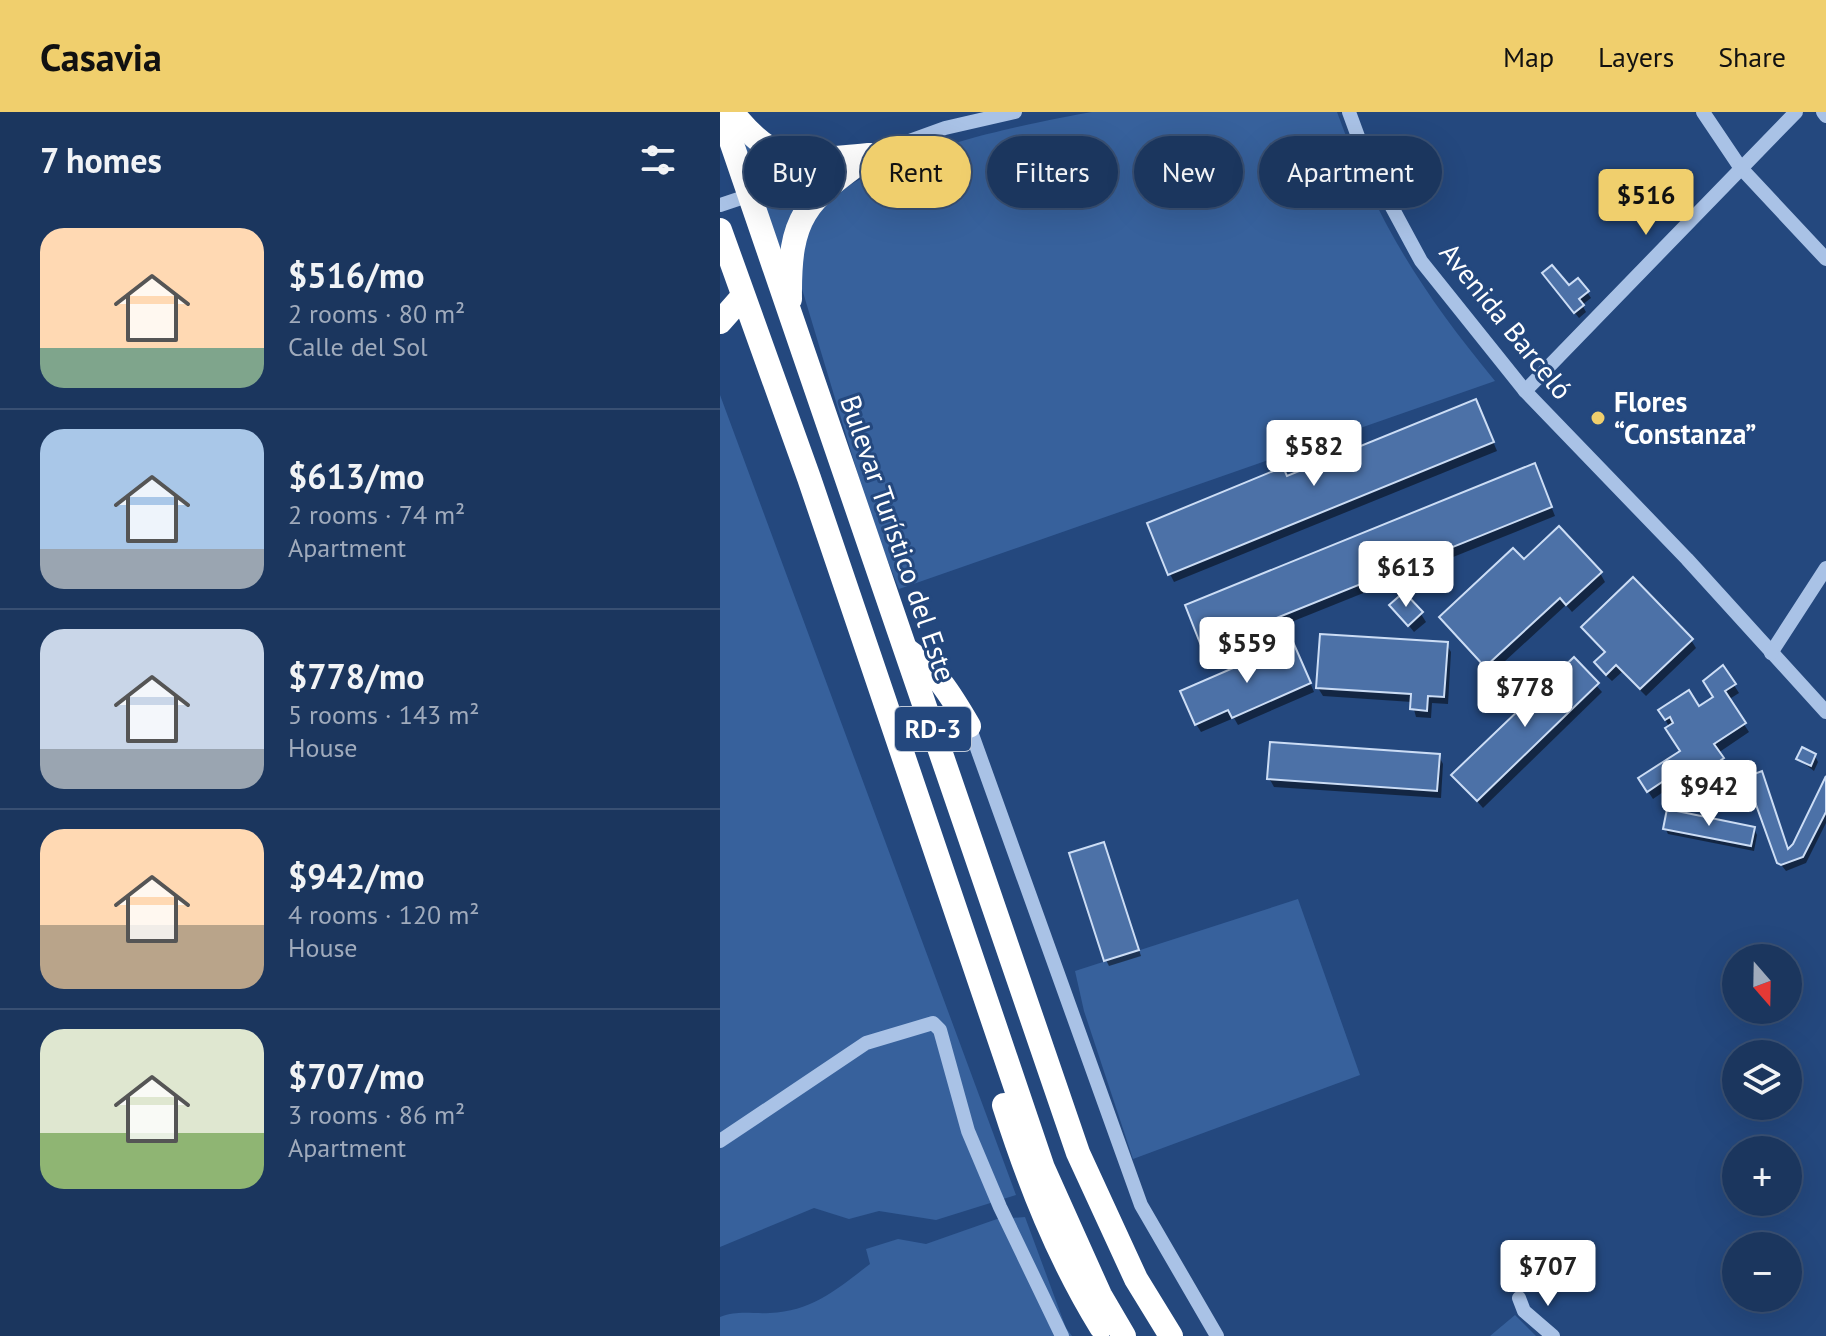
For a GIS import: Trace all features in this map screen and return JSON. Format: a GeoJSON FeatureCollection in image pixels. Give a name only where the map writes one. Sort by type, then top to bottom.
{"type":"FeatureCollection","features":[{"type":"Feature","properties":{"kind":"highway","name":"Bulevar Turístico del Este"},"geometry":{"type":"LineString","coordinates":[[721,112],[744,186]]}},
{"type":"Feature","properties":{"kind":"highway"},"geometry":{"type":"LineString","coordinates":[[732,112],[752,138],[797,160],[861,156]]}},
{"type":"Feature","properties":{"kind":"highway"},"geometry":{"type":"LineString","coordinates":[[790,321],[790,266],[795,230],[821,191],[861,162]]}},
{"type":"Feature","properties":{"kind":"highway","name":"Bulevar Turístico del Este"},"geometry":{"type":"LineString","coordinates":[[751,208],[1078,1153],[1136,1279],[1171,1336]]}},
{"type":"Feature","properties":{"kind":"highway","name":"RD-3"},"geometry":{"type":"LineString","coordinates":[[720,230],[814,493],[1043,1168],[1100,1295],[1124,1336]]}},
{"type":"Feature","properties":{"kind":"highway"},"geometry":{"type":"LineString","coordinates":[[720,271],[742,292],[720,322]]}},
{"type":"Feature","properties":{"kind":"highway"},"geometry":{"type":"LineString","coordinates":[[905,650],[924,662],[950,693],[969,726]]}},
{"type":"Feature","properties":{"kind":"highway"},"geometry":{"type":"LineString","coordinates":[[987,1009],[990,1063],[1030,1186],[1079,1292],[1107,1336]]}},
{"type":"Feature","properties":{"kind":"street"},"geometry":{"type":"LineString","coordinates":[[923,136],[1015,112]]}},
{"type":"Feature","properties":{"kind":"street","name":"Avenida Barceló"},"geometry":{"type":"LineString","coordinates":[[1349,112],[1367,161],[1421,261],[1525,391],[1687,559],[1826,712]]}},
{"type":"Feature","properties":{"kind":"street"},"geometry":{"type":"LineString","coordinates":[[1703,112],[1740,167],[1826,259]]}},
{"type":"Feature","properties":{"kind":"street"},"geometry":{"type":"LineString","coordinates":[[1525,391],[1796,112]]}},
{"type":"Feature","properties":{"kind":"street"},"geometry":{"type":"LineString","coordinates":[[720,205],[744,197]]}},
{"type":"Feature","properties":{"kind":"street"},"geometry":{"type":"LineString","coordinates":[[1771,653],[1826,568]]}},
{"type":"Feature","properties":{"kind":"street"},"geometry":{"type":"LineString","coordinates":[[969,726],[1141,1205],[1217,1336]]}},
{"type":"Feature","properties":{"kind":"street"},"geometry":{"type":"LineString","coordinates":[[720,1141],[866,1043],[933,1023],[937,1025],[968,1131],[1000,1207],[1062,1336]]}},
{"type":"Feature","properties":{"kind":"street"},"geometry":{"type":"LineString","coordinates":[[1519,1298],[1524,1311],[1553,1336]]}},
{"type":"Feature","properties":{"kind":"shaded area"},"geometry":{"type":"Polygon","coordinates":[[[1092,112],[1337,112],[1346,136],[1259,136],[1259,208],[1378,208],[1423,285],[1495,381],[899,589],[872,521],[799,279],[805,234],[811,220],[822,208],[845,208],[845,189],[861,179],[861,208],[971,208],[971,139],[1092,112]]]}},
{"type":"Feature","properties":{"kind":"shaded area"},"geometry":{"type":"Polygon","coordinates":[[[765,208],[807,208],[782,252],[765,208]]]}},
{"type":"Feature","properties":{"kind":"shaded area"},"geometry":{"type":"Polygon","coordinates":[[[720,395],[1016,1195],[936,1220],[879,1211],[849,1219],[814,1208],[720,1247],[720,395]]]}},
{"type":"Feature","properties":{"kind":"shaded area"},"geometry":{"type":"Polygon","coordinates":[[[1298,899],[1360,1075],[1133,1159],[1084,1011],[1075,971],[1298,899]]]}},
{"type":"Feature","properties":{"kind":"shaded area"},"geometry":{"type":"Polygon","coordinates":[[[1025,1217],[1066,1328],[1072,1336],[720,1336],[720,1317],[785,1311],[824,1297],[870,1264],[866,1249],[898,1239],[926,1244],[997,1219],[1025,1217]]]}},
{"type":"Feature","properties":{"kind":"shaded area"},"geometry":{"type":"Polygon","coordinates":[[[1515,1315],[1536,1336],[1490,1336],[1515,1315]]]}},
{"type":"Feature","properties":{"kind":"building"},"geometry":{"type":"Polygon","coordinates":[[[1552,265],[1569,285],[1578,278],[1589,291],[1579,299],[1584,305],[1574,313],[1542,273],[1552,265]]]}},
{"type":"Feature","properties":{"kind":"building"},"geometry":{"type":"Polygon","coordinates":[[[1476,399],[1494,442],[1168,575],[1147,523],[1283,467],[1287,476],[1476,399]]]}},
{"type":"Feature","properties":{"kind":"building"},"geometry":{"type":"Polygon","coordinates":[[[1535,463],[1552,507],[1202,648],[1185,605],[1535,463]]]}},
{"type":"Feature","properties":{"kind":"building"},"geometry":{"type":"Polygon","coordinates":[[[1559,526],[1602,572],[1566,605],[1560,598],[1485,667],[1439,617],[1513,548],[1524,559],[1559,526]]]}},
{"type":"Feature","properties":{"kind":"building"},"geometry":{"type":"Polygon","coordinates":[[[1633,577],[1693,639],[1640,689],[1616,665],[1606,675],[1594,662],[1605,652],[1581,627],[1633,577]]]}},
{"type":"Feature","properties":{"kind":"building"},"geometry":{"type":"Polygon","coordinates":[[[1404,592],[1423,612],[1408,626],[1389,605],[1404,592]]]}},
{"type":"Feature","properties":{"kind":"building"},"geometry":{"type":"Polygon","coordinates":[[[1320,634],[1448,642],[1444,697],[1428,696],[1427,711],[1410,709],[1411,694],[1316,688],[1320,634]]]}},
{"type":"Feature","properties":{"kind":"building"},"geometry":{"type":"Polygon","coordinates":[[[1293,642],[1311,683],[1232,718],[1228,710],[1195,725],[1180,691],[1293,642]]]}},
{"type":"Feature","properties":{"kind":"building"},"geometry":{"type":"Polygon","coordinates":[[[1574,657],[1599,683],[1477,801],[1451,775],[1574,657]]]}},
{"type":"Feature","properties":{"kind":"building"},"geometry":{"type":"Polygon","coordinates":[[[1723,665],[1736,684],[1725,691],[1746,723],[1714,744],[1724,758],[1707,770],[1712,778],[1699,784],[1686,766],[1647,792],[1638,778],[1680,751],[1665,728],[1673,723],[1670,717],[1665,720],[1658,710],[1689,690],[1699,706],[1713,697],[1703,681],[1723,665]]]}},
{"type":"Feature","properties":{"kind":"building"},"geometry":{"type":"Polygon","coordinates":[[[1270,742],[1440,754],[1437,791],[1267,779],[1270,742]]]}},
{"type":"Feature","properties":{"kind":"building"},"geometry":{"type":"Polygon","coordinates":[[[1802,747],[1816,754],[1811,766],[1796,759],[1802,747]]]}},
{"type":"Feature","properties":{"kind":"building"},"geometry":{"type":"Polygon","coordinates":[[[1762,771],[1788,849],[1826,776],[1826,812],[1803,857],[1781,865],[1777,863],[1746,777],[1762,771]]]}},
{"type":"Feature","properties":{"kind":"building"},"geometry":{"type":"Polygon","coordinates":[[[1667,809],[1755,827],[1751,846],[1663,829],[1667,809]]]}},
{"type":"Feature","properties":{"kind":"building"},"geometry":{"type":"Polygon","coordinates":[[[1104,842],[1139,950],[1104,961],[1069,853],[1104,842]]]}},
{"type":"Feature","properties":{"kind":"place","name":"Flores “Constanza”"},"geometry":{"type":"Point","coordinates":[1598,418]}}]}
